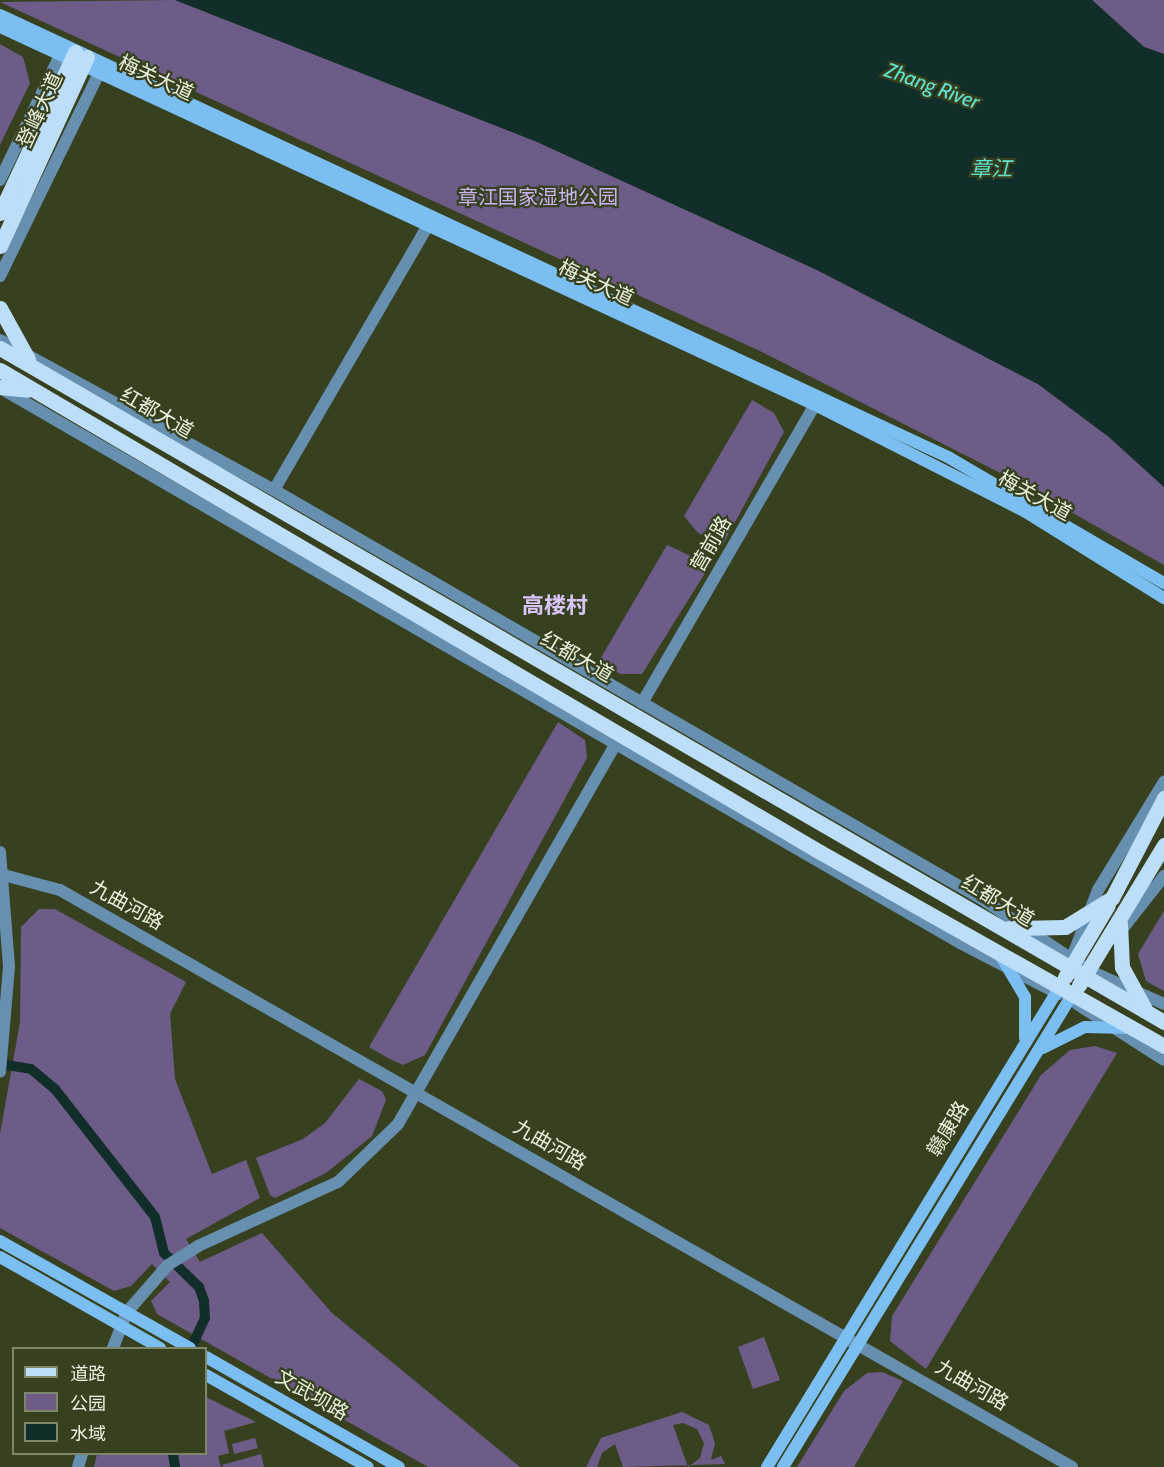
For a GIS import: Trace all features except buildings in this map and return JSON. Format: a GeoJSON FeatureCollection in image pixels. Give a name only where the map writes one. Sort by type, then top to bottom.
{"type":"FeatureCollection","features":[{"type":"Feature","properties":{"kind":"main road","name":"梅关大道"},"geometry":{"type":"LineString","coordinates":[[0,15],[73,56]]}},
{"type":"Feature","properties":{"kind":"main road","name":"梅关大道"},"geometry":{"type":"LineString","coordinates":[[0,27],[73,56],[948,457],[1164,583]]}},
{"type":"Feature","properties":{"kind":"main road","name":"登峰大道"},"geometry":{"type":"LineString","coordinates":[[0,213],[73,56]]}},
{"type":"Feature","properties":{"kind":"main road","name":"登峰大道"},"geometry":{"type":"LineString","coordinates":[[0,246],[73,56]]}},
{"type":"Feature","properties":{"kind":"main road","name":"梅关大道"},"geometry":{"type":"LineString","coordinates":[[431,222],[815,405],[1024,511],[1164,598]]}},
{"type":"Feature","properties":{"kind":"main road"},"geometry":{"type":"LineString","coordinates":[[0,308],[19,351],[34,366]]}},
{"type":"Feature","properties":{"kind":"main road","name":"红都大道"},"geometry":{"type":"LineString","coordinates":[[0,348],[989,920],[1087,973],[1158,1018]]}},
{"type":"Feature","properties":{"kind":"main road"},"geometry":{"type":"LineString","coordinates":[[0,370],[982,943],[1064,994],[1164,1046]]}},
{"type":"Feature","properties":{"kind":"main road"},"geometry":{"type":"LineString","coordinates":[[0,387],[37,392]]}},
{"type":"Feature","properties":{"kind":"main road"},"geometry":{"type":"LineString","coordinates":[[989,920],[1027,931],[1054,930],[1085,917],[1112,898],[1164,798]]}},
{"type":"Feature","properties":{"kind":"main road","name":"赣康路"},"geometry":{"type":"LineString","coordinates":[[783,1467],[861,1343],[1029,1062],[1064,994],[1071,964],[1164,813]]}},
{"type":"Feature","properties":{"kind":"main road","name":"赣康路"},"geometry":{"type":"LineString","coordinates":[[767,1467],[1022,1047],[1064,994],[1087,973],[1164,845]]}},
{"type":"Feature","properties":{"kind":"main road"},"geometry":{"type":"LineString","coordinates":[[1158,1018],[1131,990],[1122,968],[1118,934],[1126,909],[1164,865]]}},
{"type":"Feature","properties":{"kind":"main road"},"geometry":{"type":"LineString","coordinates":[[982,943],[1014,972],[1027,1007],[1022,1047]]}},
{"type":"Feature","properties":{"kind":"main road"},"geometry":{"type":"LineString","coordinates":[[1029,1062],[1065,1033],[1108,1025],[1139,1031]]}},
{"type":"Feature","properties":{"kind":"main road"},"geometry":{"type":"LineString","coordinates":[[0,1241],[188,1347]]}},
{"type":"Feature","properties":{"kind":"main road"},"geometry":{"type":"LineString","coordinates":[[0,1257],[158,1347]]}},
{"type":"Feature","properties":{"kind":"main road","name":"文武坝路"},"geometry":{"type":"LineString","coordinates":[[207,1358],[399,1467]]}},
{"type":"Feature","properties":{"kind":"main road","name":"文武坝路"},"geometry":{"type":"LineString","coordinates":[[209,1377],[368,1467]]}},
{"type":"Feature","properties":{"kind":"street"},"geometry":{"type":"LineString","coordinates":[[0,180],[73,56]]}},
{"type":"Feature","properties":{"kind":"street"},"geometry":{"type":"LineString","coordinates":[[0,276],[101,69]]}},
{"type":"Feature","properties":{"kind":"street"},"geometry":{"type":"LineString","coordinates":[[274,490],[431,222]]}},
{"type":"Feature","properties":{"kind":"street"},"geometry":{"type":"LineString","coordinates":[[0,340],[274,490],[986,901],[1071,964],[1085,917],[1164,782]]}},
{"type":"Feature","properties":{"kind":"street"},"geometry":{"type":"LineString","coordinates":[[0,387],[1014,972],[1064,994],[1164,1060]]}},
{"type":"Feature","properties":{"kind":"street","name":"营前路"},"geometry":{"type":"LineString","coordinates":[[642,703],[815,405]]}},
{"type":"Feature","properties":{"kind":"street"},"geometry":{"type":"LineString","coordinates":[[113,1347],[127,1312],[144,1288],[168,1265],[226,1232],[338,1182],[385,1140],[418,1091],[617,742]]}},
{"type":"Feature","properties":{"kind":"street"},"geometry":{"type":"LineString","coordinates":[[0,852],[7,1021],[0,1072]]}},
{"type":"Feature","properties":{"kind":"street","name":"九曲河路"},"geometry":{"type":"LineString","coordinates":[[2,874],[60,890],[861,1343],[1072,1467]]}},
{"type":"Feature","properties":{"kind":"street"},"geometry":{"type":"LineString","coordinates":[[1164,876],[1087,973],[1164,1004]]}},
{"type":"Feature","properties":{"kind":"green space","name":"章江国家湿地公园"},"geometry":{"type":"Polygon","coordinates":[[[175,0],[535,141],[817,270],[1038,384],[1109,437],[1164,487],[1164,565],[1022,484],[762,352],[0,2],[175,0]]]}},
{"type":"Feature","properties":{"kind":"green space"},"geometry":{"type":"Polygon","coordinates":[[[1092,0],[1164,0],[1164,54],[1144,47],[1092,0]]]}},
{"type":"Feature","properties":{"kind":"green space"},"geometry":{"type":"Polygon","coordinates":[[[0,44],[23,57],[30,83],[0,145],[0,44]]]}},
{"type":"Feature","properties":{"kind":"green space"},"geometry":{"type":"Polygon","coordinates":[[[752,400],[774,413],[784,432],[722,546],[698,533],[684,516],[752,400]]]}},
{"type":"Feature","properties":{"kind":"green space"},"geometry":{"type":"Polygon","coordinates":[[[667,545],[710,565],[642,674],[620,674],[599,661],[667,545]]]}},
{"type":"Feature","properties":{"kind":"green space"},"geometry":{"type":"Polygon","coordinates":[[[558,722],[585,740],[587,758],[425,1055],[403,1065],[388,1058],[369,1047],[558,722]]]}},
{"type":"Feature","properties":{"kind":"green space"},"geometry":{"type":"Polygon","coordinates":[[[39,909],[55,909],[186,982],[170,1014],[175,1079],[212,1174],[246,1160],[260,1198],[186,1239],[200,1262],[262,1233],[332,1313],[520,1467],[428,1467],[157,1314],[151,1301],[170,1282],[152,1264],[131,1286],[114,1291],[0,1228],[0,1134],[20,1022],[21,927],[39,909]]]}},
{"type":"Feature","properties":{"kind":"green space"},"geometry":{"type":"Polygon","coordinates":[[[1164,911],[1164,991],[1146,981],[1138,954],[1164,911]]]}},
{"type":"Feature","properties":{"kind":"green space"},"geometry":{"type":"Polygon","coordinates":[[[1095,1046],[1117,1053],[926,1369],[890,1341],[892,1316],[1041,1075],[1070,1050],[1095,1046]]]}},
{"type":"Feature","properties":{"kind":"green space"},"geometry":{"type":"Polygon","coordinates":[[[359,1079],[382,1091],[386,1100],[372,1136],[326,1173],[275,1198],[270,1195],[256,1158],[303,1139],[325,1123],[359,1079]]]}},
{"type":"Feature","properties":{"kind":"green space"},"geometry":{"type":"Polygon","coordinates":[[[764,1337],[780,1380],[753,1389],[738,1347],[764,1337]]]}},
{"type":"Feature","properties":{"kind":"green space"},"geometry":{"type":"Polygon","coordinates":[[[882,1372],[903,1381],[854,1467],[797,1467],[844,1391],[867,1373],[882,1372]]]}},
{"type":"Feature","properties":{"kind":"green space"},"geometry":{"type":"Polygon","coordinates":[[[207,1398],[256,1422],[224,1431],[229,1453],[218,1456],[221,1467],[94,1467],[97,1455],[207,1455],[207,1398]]]}},
{"type":"Feature","properties":{"kind":"green space"},"geometry":{"type":"Polygon","coordinates":[[[682,1412],[709,1425],[715,1443],[711,1460],[721,1456],[725,1464],[691,1465],[700,1458],[704,1443],[697,1429],[683,1423],[673,1425],[687,1465],[623,1467],[615,1444],[602,1453],[597,1467],[586,1467],[601,1438],[682,1412]]]}},
{"type":"Feature","properties":{"kind":"green space"},"geometry":{"type":"Polygon","coordinates":[[[255,1438],[258,1448],[234,1454],[232,1444],[255,1438]]]}},
{"type":"Feature","properties":{"kind":"green space"},"geometry":{"type":"Polygon","coordinates":[[[261,1454],[264,1467],[223,1467],[222,1465],[261,1454]]]}},
{"type":"Feature","properties":{"kind":"water","name":"章江"},"geometry":{"type":"Polygon","coordinates":[[[175,0],[1092,0],[1144,47],[1164,54],[1164,487],[1109,437],[1038,384],[817,270],[535,141],[175,0]]]}},
{"type":"Feature","properties":{"kind":"waterway"},"geometry":{"type":"LineString","coordinates":[[0,1064],[31,1069],[55,1089],[155,1217],[164,1253],[199,1287],[204,1301],[205,1318],[191,1347]]}},
{"type":"Feature","properties":{"kind":"waterway"},"geometry":{"type":"LineString","coordinates":[[173,1455],[175,1467]]}},
{"type":"Feature","properties":{"kind":"district","name":"高楼村"},"geometry":{"type":"Point","coordinates":[555,606]}},
{"type":"Feature","properties":{"kind":"water label","name":"Zhang River"},"geometry":{"type":"Point","coordinates":[932,86]}}]}
